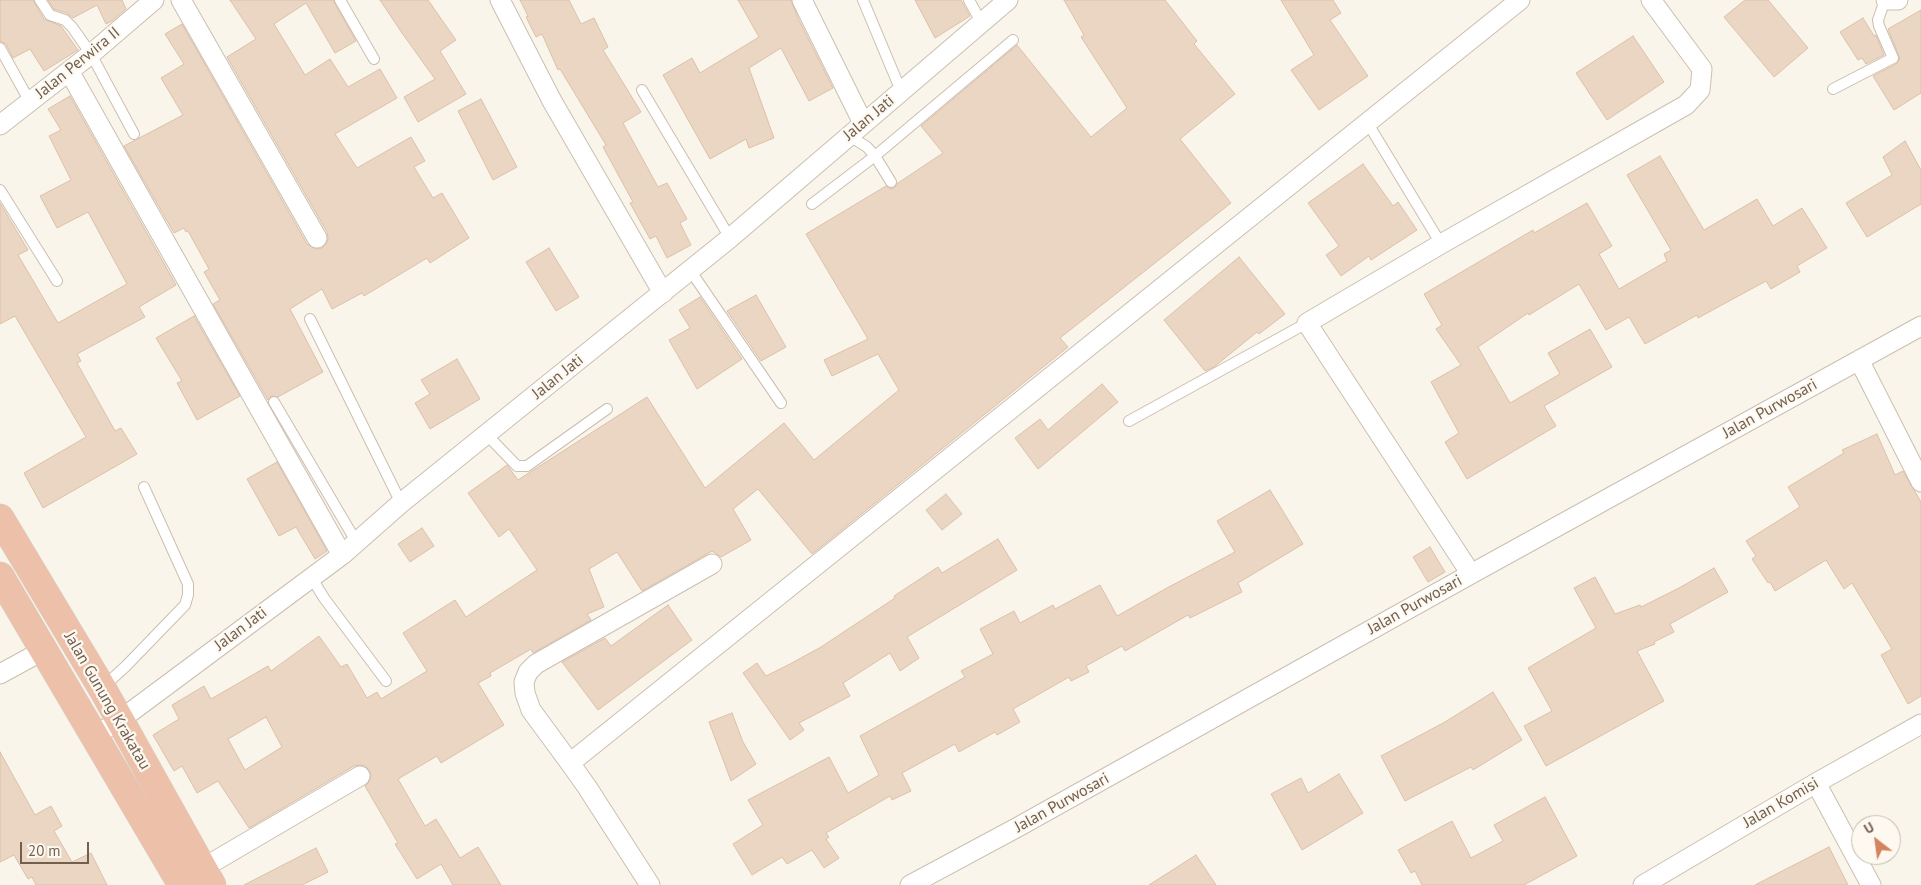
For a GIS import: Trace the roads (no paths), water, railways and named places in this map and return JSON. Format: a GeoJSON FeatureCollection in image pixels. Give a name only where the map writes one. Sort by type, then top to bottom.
{"type":"FeatureCollection","features":[{"type":"Feature","properties":{"kind":"highway","name":"Jalan Gunung Krakatau"},"geometry":{"type":"LineString","coordinates":[[0,518],[102,688],[207,876]]}},
{"type":"Feature","properties":{"kind":"highway","name":"Jalan Gunung Krakatau"},"geometry":{"type":"LineString","coordinates":[[0,576],[182,885]]}},
{"type":"Feature","properties":{"kind":"street","name":"Jalan Perwira II"},"geometry":{"type":"LineString","coordinates":[[0,125],[69,72],[153,0]]}},
{"type":"Feature","properties":{"kind":"street"},"geometry":{"type":"LineString","coordinates":[[181,0],[317,238]]}},
{"type":"Feature","properties":{"kind":"street"},"geometry":{"type":"LineString","coordinates":[[500,0],[552,101],[662,293]]}},
{"type":"Feature","properties":{"kind":"street"},"geometry":{"type":"LineString","coordinates":[[802,0],[862,123]]}},
{"type":"Feature","properties":{"kind":"street","name":"Jalan Jati"},"geometry":{"type":"LineString","coordinates":[[94,736],[120,720],[357,543],[486,434],[730,238],[862,123],[1008,0]]}},
{"type":"Feature","properties":{"kind":"street"},"geometry":{"type":"LineString","coordinates":[[570,762],[1520,0]]}},
{"type":"Feature","properties":{"kind":"street"},"geometry":{"type":"LineString","coordinates":[[1471,574],[1307,323],[1441,244],[1686,105],[1700,90],[1702,69],[1651,0]]}},
{"type":"Feature","properties":{"kind":"street"},"geometry":{"type":"LineString","coordinates":[[1885,0],[1898,0]]}},
{"type":"Feature","properties":{"kind":"street"},"geometry":{"type":"LineString","coordinates":[[69,72],[342,555]]}},
{"type":"Feature","properties":{"kind":"street","name":"Jalan Purwosari"},"geometry":{"type":"LineString","coordinates":[[910,885],[1018,827],[1921,326]]}},
{"type":"Feature","properties":{"kind":"street"},"geometry":{"type":"LineString","coordinates":[[1859,360],[1921,482]]}},
{"type":"Feature","properties":{"kind":"street"},"geometry":{"type":"LineString","coordinates":[[650,885],[570,762],[531,710],[525,693],[524,682],[528,672],[536,664],[712,564]]}},
{"type":"Feature","properties":{"kind":"street"},"geometry":{"type":"LineString","coordinates":[[0,674],[44,650]]}},
{"type":"Feature","properties":{"kind":"street","name":"Jalan Komisi"},"geometry":{"type":"LineString","coordinates":[[1643,885],[1816,783],[1921,724]]}},
{"type":"Feature","properties":{"kind":"street"},"geometry":{"type":"LineString","coordinates":[[207,876],[360,776]]}},
{"type":"Feature","properties":{"kind":"street"},"geometry":{"type":"LineString","coordinates":[[1816,783],[1871,885]]}},
{"type":"Feature","properties":{"kind":"lane"},"geometry":{"type":"LineString","coordinates":[[40,0],[50,15],[65,20],[70,24],[91,54],[134,134]]}},
{"type":"Feature","properties":{"kind":"lane"},"geometry":{"type":"LineString","coordinates":[[340,0],[374,59]]}},
{"type":"Feature","properties":{"kind":"lane"},"geometry":{"type":"LineString","coordinates":[[863,0],[901,91]]}},
{"type":"Feature","properties":{"kind":"lane"},"geometry":{"type":"LineString","coordinates":[[969,0],[982,22]]}},
{"type":"Feature","properties":{"kind":"lane"},"geometry":{"type":"LineString","coordinates":[[1833,89],[1893,58],[1878,20],[1885,0]]}},
{"type":"Feature","properties":{"kind":"lane"},"geometry":{"type":"LineString","coordinates":[[812,204],[875,156],[1013,40]]}},
{"type":"Feature","properties":{"kind":"lane"},"geometry":{"type":"LineString","coordinates":[[0,48],[30,102]]}},
{"type":"Feature","properties":{"kind":"lane"},"geometry":{"type":"LineString","coordinates":[[642,90],[730,238]]}},
{"type":"Feature","properties":{"kind":"lane"},"geometry":{"type":"LineString","coordinates":[[1367,122],[1441,244]]}},
{"type":"Feature","properties":{"kind":"lane"},"geometry":{"type":"LineString","coordinates":[[848,135],[867,147],[875,156],[891,182]]}},
{"type":"Feature","properties":{"kind":"lane"},"geometry":{"type":"LineString","coordinates":[[0,190],[57,281]]}},
{"type":"Feature","properties":{"kind":"lane"},"geometry":{"type":"LineString","coordinates":[[690,270],[780,403]]}},
{"type":"Feature","properties":{"kind":"lane"},"geometry":{"type":"LineString","coordinates":[[310,319],[401,504]]}},
{"type":"Feature","properties":{"kind":"lane"},"geometry":{"type":"LineString","coordinates":[[1129,421],[1307,323]]}},
{"type":"Feature","properties":{"kind":"lane"},"geometry":{"type":"LineString","coordinates":[[274,402],[357,543]]}},
{"type":"Feature","properties":{"kind":"lane"},"geometry":{"type":"LineString","coordinates":[[486,434],[517,466],[527,466],[607,409]]}},
{"type":"Feature","properties":{"kind":"lane"},"geometry":{"type":"LineString","coordinates":[[102,688],[185,605],[188,595],[188,584],[144,487]]}},
{"type":"Feature","properties":{"kind":"lane"},"geometry":{"type":"LineString","coordinates":[[311,577],[324,598],[386,681]]}}]}
